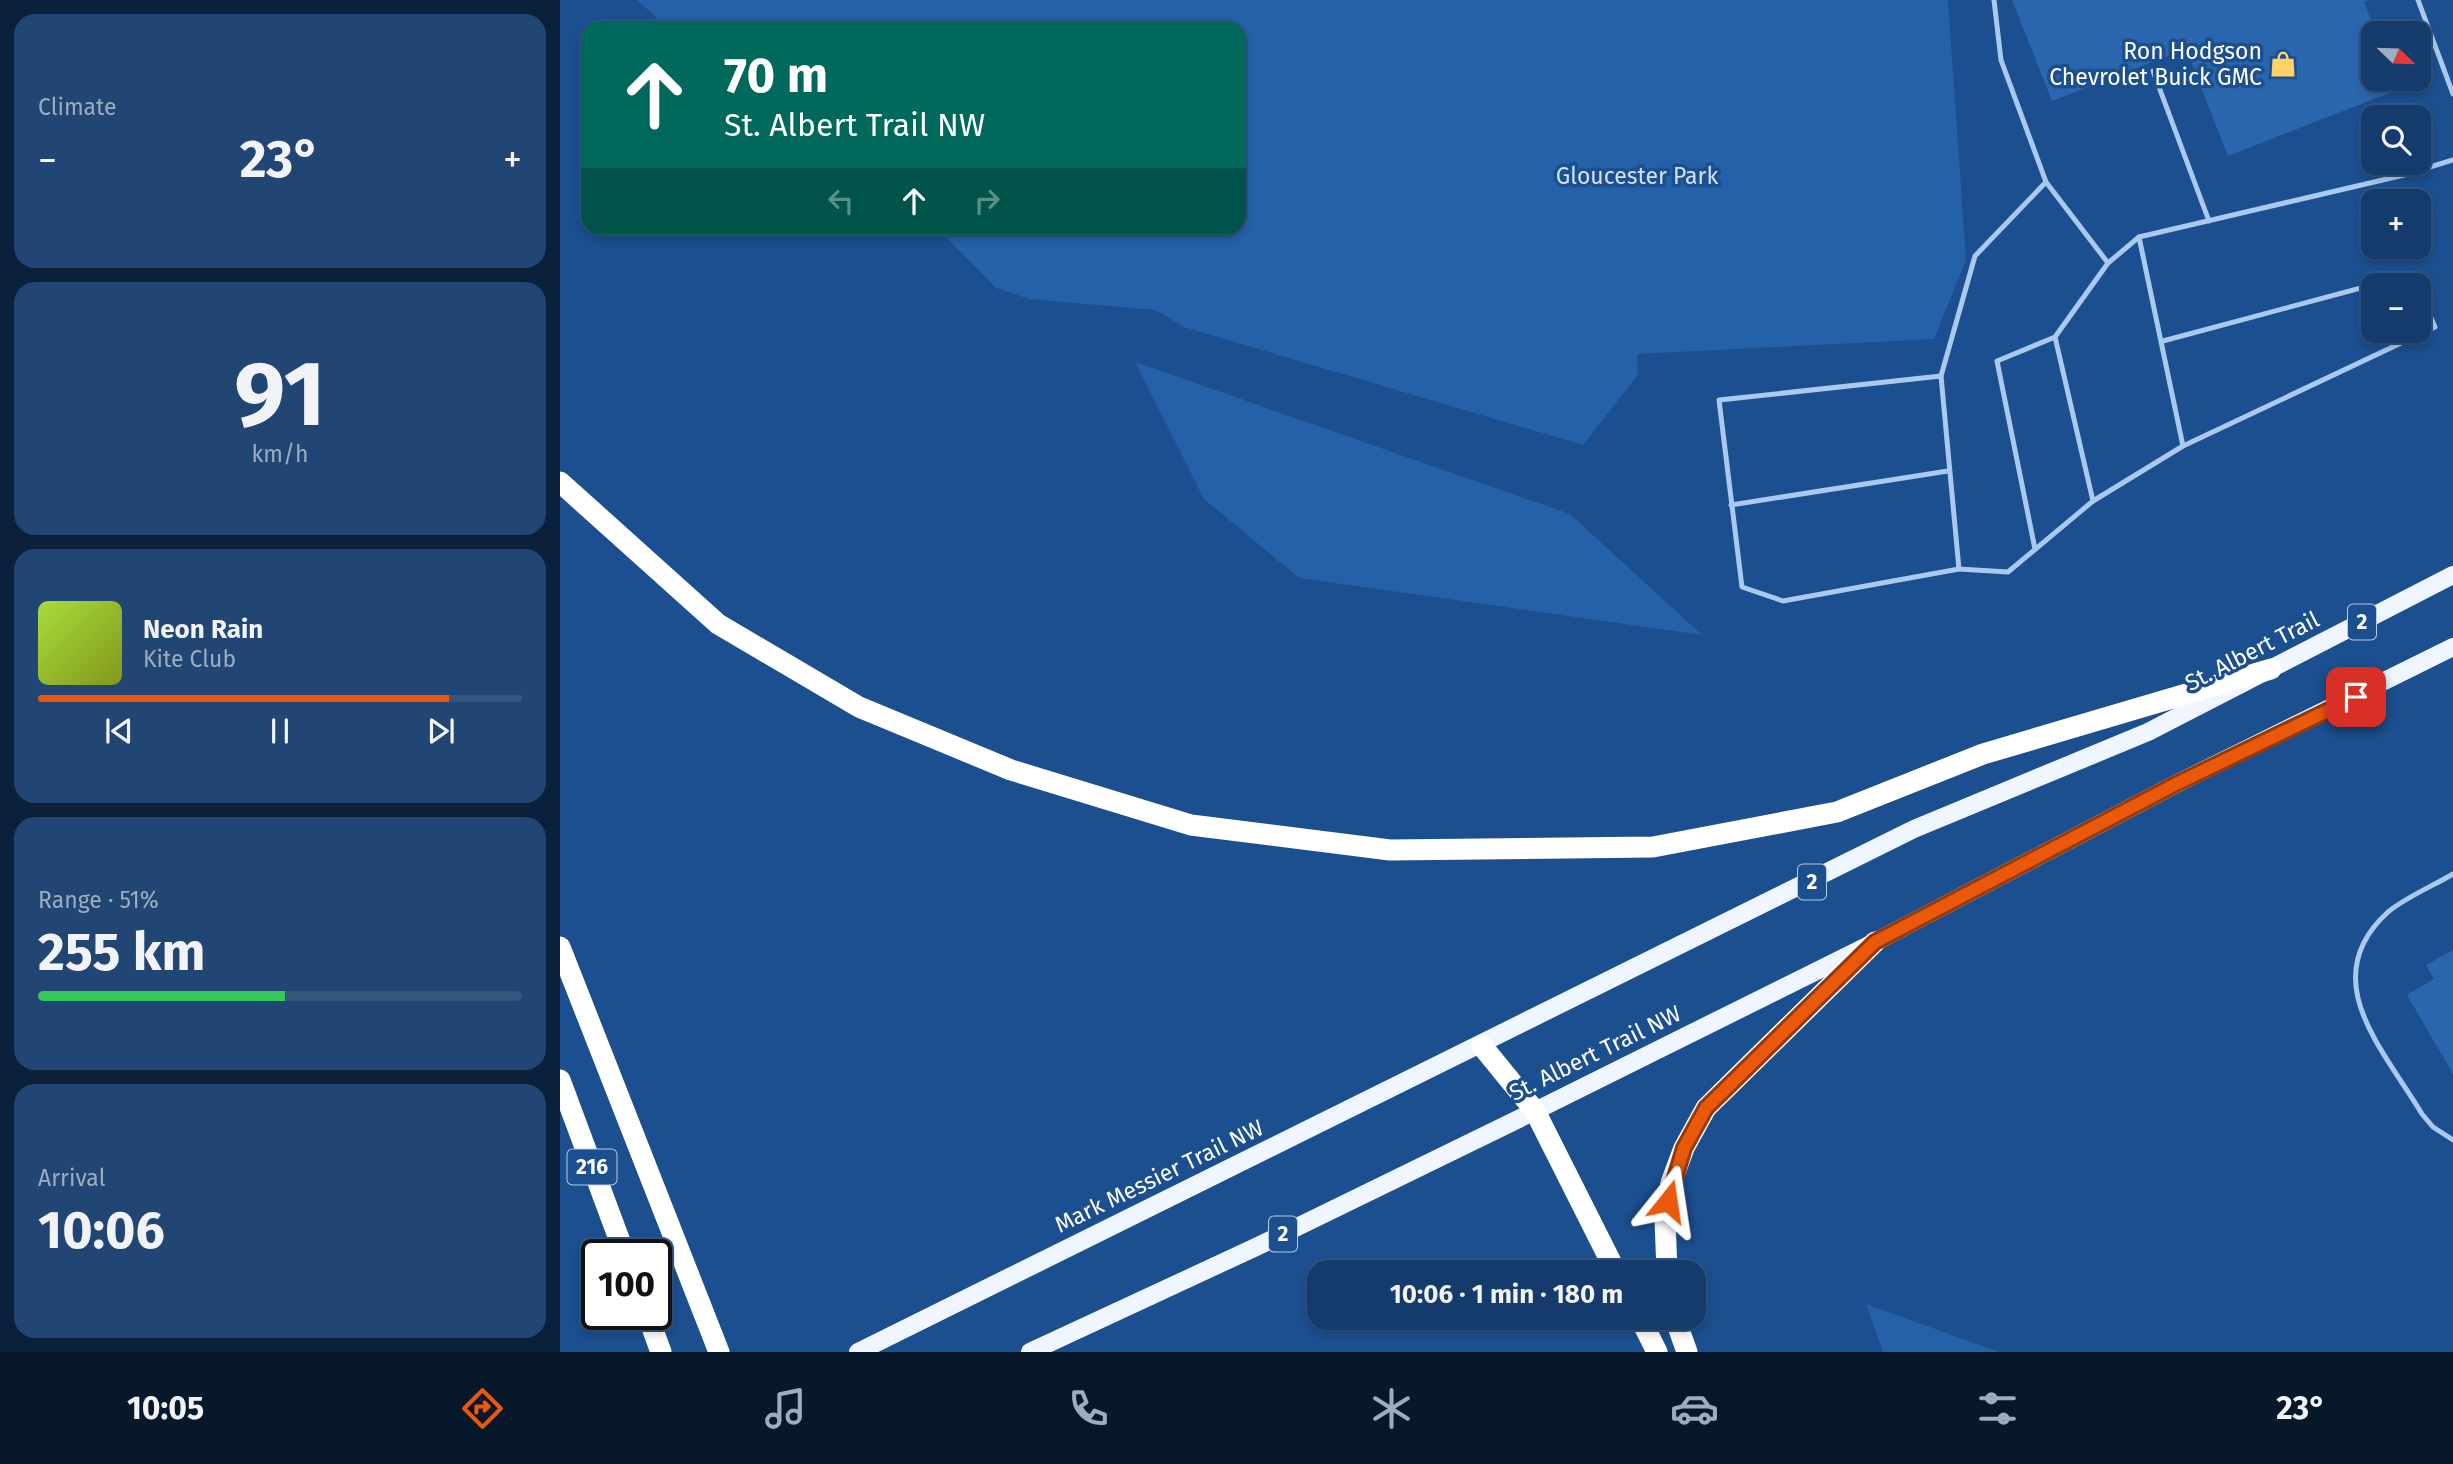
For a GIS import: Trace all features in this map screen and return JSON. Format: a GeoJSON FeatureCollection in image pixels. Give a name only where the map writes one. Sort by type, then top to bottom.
{"type":"FeatureCollection","features":[{"type":"Feature","properties":{"kind":"highway"},"geometry":{"type":"LineString","coordinates":[[560,482],[718,624],[859,706],[1011,770],[1191,825],[1390,850],[1653,847],[1837,812],[1983,754],[2271,669]]}},
{"type":"Feature","properties":{"kind":"highway"},"geometry":{"type":"LineString","coordinates":[[1667,1260],[1665,1219],[1671,1182],[1684,1148],[1706,1108],[1875,942]]}},
{"type":"Feature","properties":{"kind":"highway"},"geometry":{"type":"LineString","coordinates":[[560,947],[719,1352]]}},
{"type":"Feature","properties":{"kind":"highway"},"geometry":{"type":"LineString","coordinates":[[1482,1046],[1535,1111],[1610,1260]]}},
{"type":"Feature","properties":{"kind":"highway","name":"216"},"geometry":{"type":"LineString","coordinates":[[560,1080],[619,1239]]}},
{"type":"Feature","properties":{"kind":"highway"},"geometry":{"type":"LineString","coordinates":[[653,1330],[661,1352]]}},
{"type":"Feature","properties":{"kind":"highway"},"geometry":{"type":"LineString","coordinates":[[1646,1330],[1657,1352]]}},
{"type":"Feature","properties":{"kind":"highway"},"geometry":{"type":"LineString","coordinates":[[1679,1330],[1687,1352]]}},
{"type":"Feature","properties":{"kind":"main road","name":"St. Albert Trail"},"geometry":{"type":"LineString","coordinates":[[1482,1046],[1914,829],[2148,732],[2453,575]]}},
{"type":"Feature","properties":{"kind":"main road","name":"St. Albert Trail NW"},"geometry":{"type":"LineString","coordinates":[[1030,1352],[1256,1247],[1535,1111],[1875,942],[2176,784],[2453,647]]}},
{"type":"Feature","properties":{"kind":"main road","name":"Mark Messier Trail NW"},"geometry":{"type":"LineString","coordinates":[[858,1352],[1482,1046]]}},
{"type":"Feature","properties":{"kind":"lane"},"geometry":{"type":"LineString","coordinates":[[1994,0],[2001,60],[2046,182],[2108,263]]}},
{"type":"Feature","properties":{"kind":"lane"},"geometry":{"type":"LineString","coordinates":[[2418,0],[2453,94]]}},
{"type":"Feature","properties":{"kind":"lane"},"geometry":{"type":"LineString","coordinates":[[2153,71],[2209,220]]}},
{"type":"Feature","properties":{"kind":"lane"},"geometry":{"type":"LineString","coordinates":[[2035,549],[1997,360],[2055,337],[2108,263],[2139,237],[2404,175],[2453,160]]}},
{"type":"Feature","properties":{"kind":"lane"},"geometry":{"type":"LineString","coordinates":[[1959,569],[1941,376],[1975,256],[2046,182]]}},
{"type":"Feature","properties":{"kind":"lane"},"geometry":{"type":"LineString","coordinates":[[2139,237],[2183,446]]}},
{"type":"Feature","properties":{"kind":"lane"},"geometry":{"type":"LineString","coordinates":[[2163,341],[2361,288]]}},
{"type":"Feature","properties":{"kind":"lane"},"geometry":{"type":"LineString","coordinates":[[2055,337],[2094,501]]}},
{"type":"Feature","properties":{"kind":"lane"},"geometry":{"type":"LineString","coordinates":[[1941,376],[1719,400],[1742,587],[1783,601],[1959,569],[2008,572],[2094,501],[2183,446],[2401,343]]}},
{"type":"Feature","properties":{"kind":"lane"},"geometry":{"type":"LineString","coordinates":[[1731,505],[1948,471]]}},
{"type":"Feature","properties":{"kind":"lane"},"geometry":{"type":"LineString","coordinates":[[2453,874],[2389,911],[2359,950],[2354,987],[2362,1015],[2422,1114],[2433,1127],[2453,1140]]}},
{"type":"Feature","properties":{"kind":"green space","name":"Gloucester Park"},"geometry":{"type":"Polygon","coordinates":[[[637,0],[1948,0],[1966,260],[1934,339],[1637,354],[1638,375],[1583,445],[1184,327],[1155,310],[1029,299],[996,288],[944,235],[1246,235],[1246,21],[660,21],[637,0]]]}},
{"type":"Feature","properties":{"kind":"green space"},"geometry":{"type":"Polygon","coordinates":[[[1135,362],[1570,514],[1702,635],[1299,578],[1204,499],[1135,362]]]}},
{"type":"Feature","properties":{"kind":"green space"},"geometry":{"type":"Polygon","coordinates":[[[1866,1304],[1999,1352],[1883,1352],[1866,1304]]]}},
{"type":"Feature","properties":{"kind":"building","name":"Ron Hodgson Chevrolet Buick GMC"},"geometry":{"type":"Polygon","coordinates":[[[2012,0],[2370,0],[2364,2],[2371,21],[2361,21],[2361,91],[2394,91],[2228,156],[2186,49],[2052,101],[2012,0]]]}},
{"type":"Feature","properties":{"kind":"building"},"geometry":{"type":"Polygon","coordinates":[[[2453,950],[2453,1074],[2407,995],[2434,979],[2426,965],[2453,950]]]}},
{"type":"Feature","properties":{"kind":"place","name":"Ron Hodgson Chevrolet Buick GMC"},"geometry":{"type":"Point","coordinates":[2283,64]}},
{"type":"Feature","properties":{"kind":"route"},"geometry":{"type":"LineString","coordinates":[[1668,1201],[1671,1182],[1684,1148],[1706,1108],[1875,942],[2176,784],[2356,697]]}}]}
